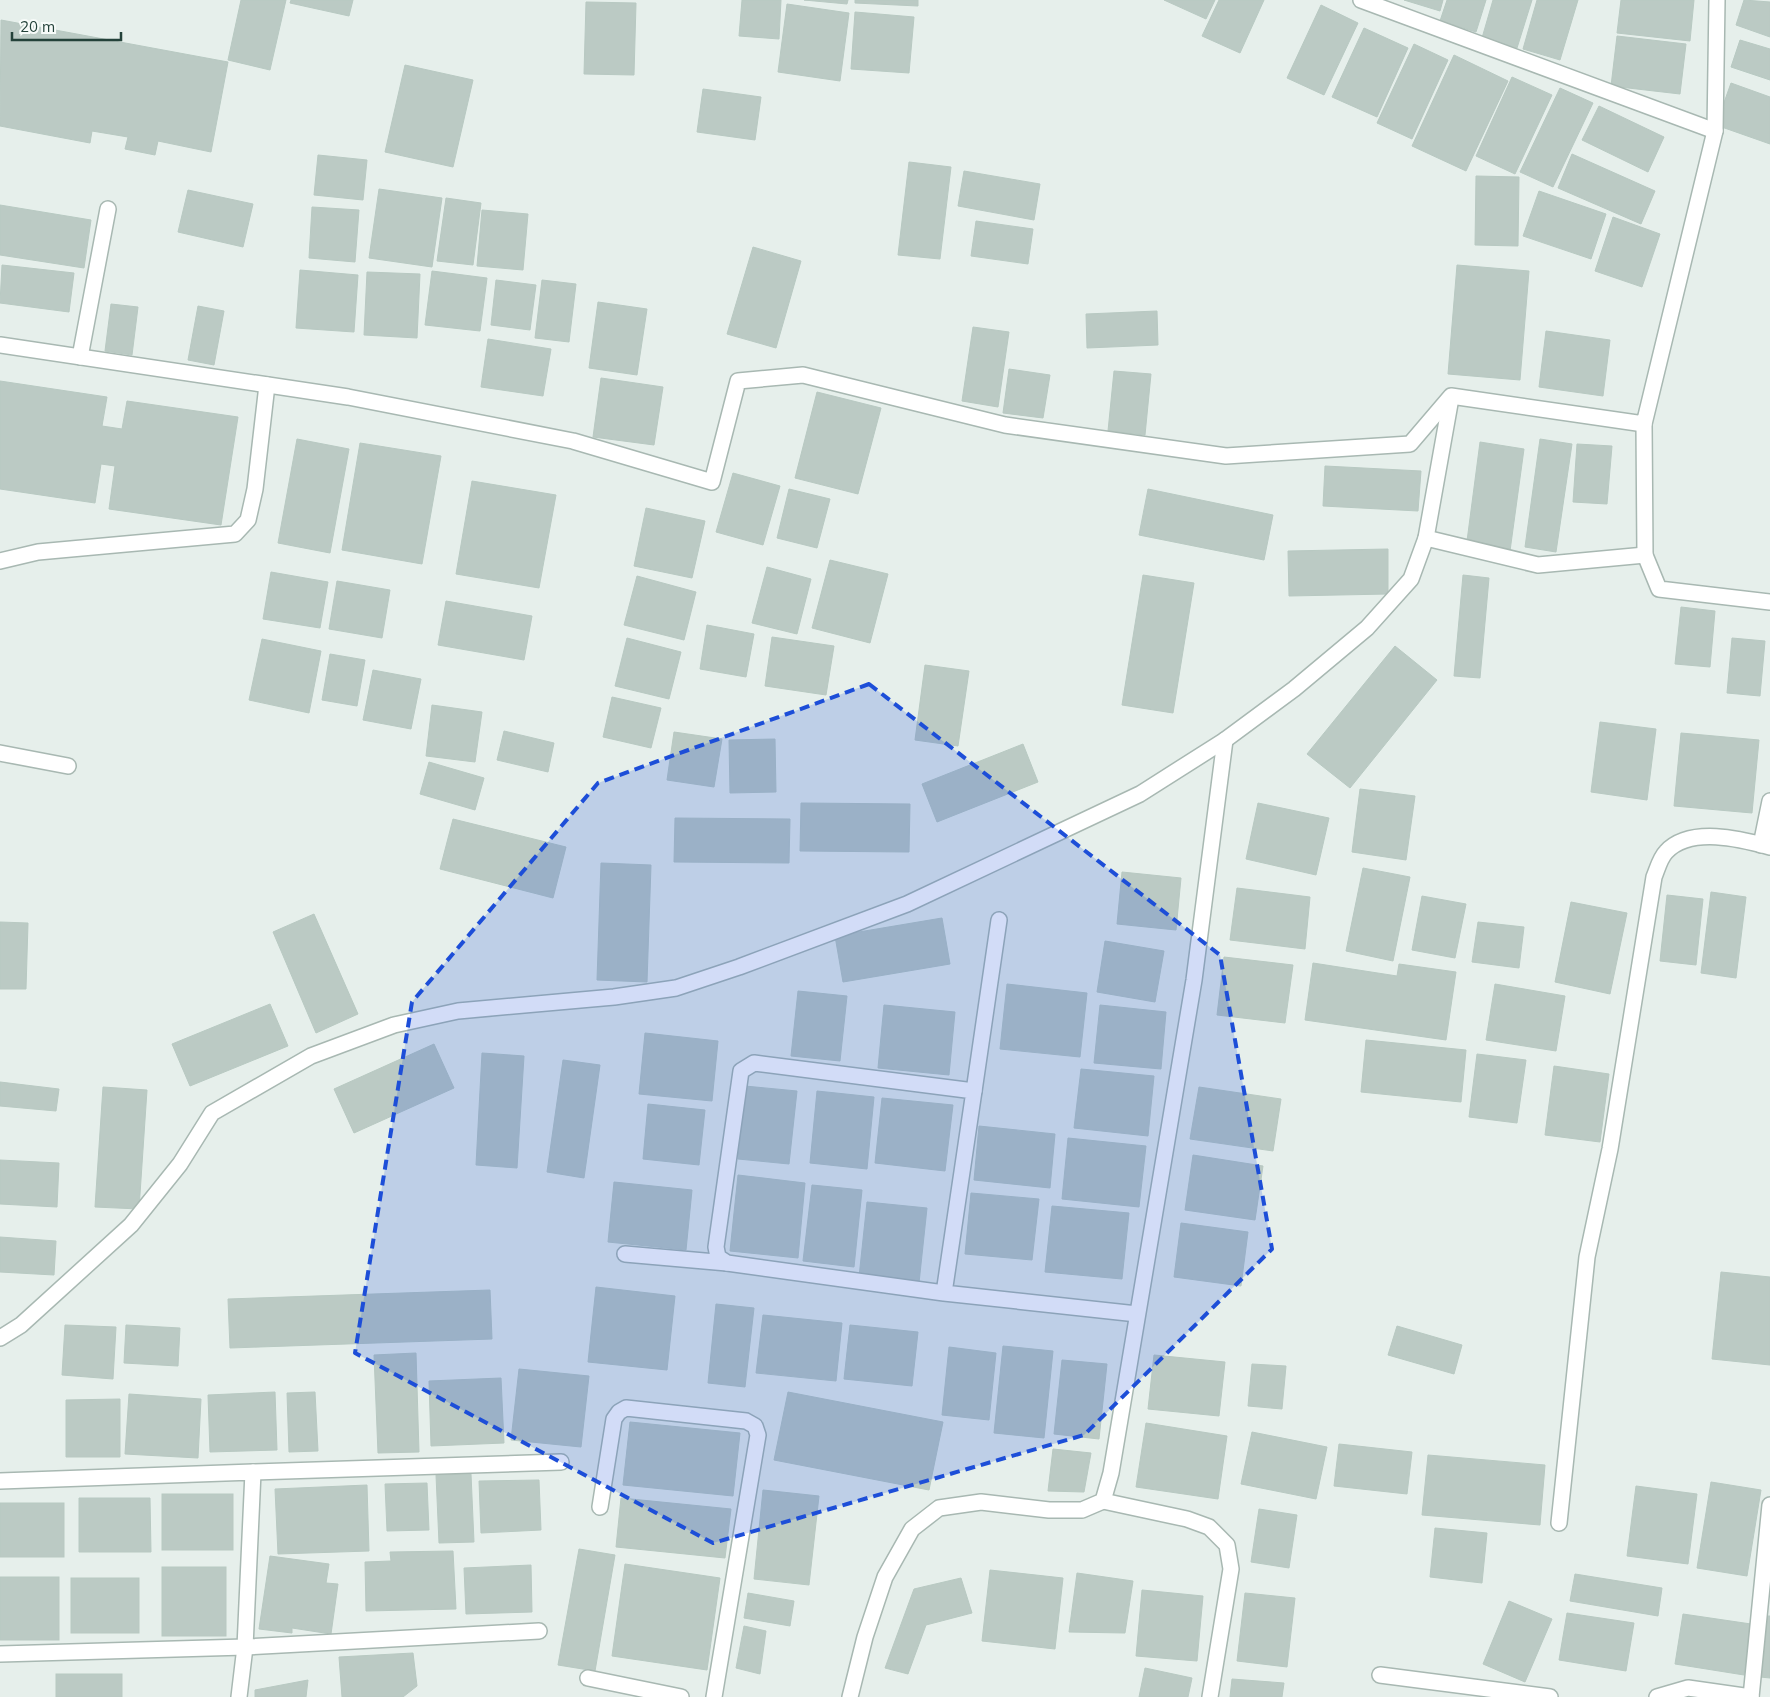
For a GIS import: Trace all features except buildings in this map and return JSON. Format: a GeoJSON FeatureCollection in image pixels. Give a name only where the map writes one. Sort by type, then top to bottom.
{"type":"FeatureCollection","features":[{"type":"Feature","properties":{"kind":"street"},"geometry":{"type":"LineString","coordinates":[[1361,0],[1716,131]]}},
{"type":"Feature","properties":{"kind":"street"},"geometry":{"type":"LineString","coordinates":[[1717,0],[1716,131],[1644,424],[1645,555],[1659,589],[1770,602]]}},
{"type":"Feature","properties":{"kind":"street"},"geometry":{"type":"LineString","coordinates":[[80,357],[108,209]]}},
{"type":"Feature","properties":{"kind":"street"},"geometry":{"type":"LineString","coordinates":[[0,345],[348,397],[573,441],[712,482],[738,381],[803,376],[1005,425],[1226,456],[1410,444],[1451,396]]}},
{"type":"Feature","properties":{"kind":"street"},"geometry":{"type":"LineString","coordinates":[[0,561],[38,552],[235,534],[248,520],[255,488],[268,385]]}},
{"type":"Feature","properties":{"kind":"street"},"geometry":{"type":"LineString","coordinates":[[1451,396],[1644,424]]}},
{"type":"Feature","properties":{"kind":"street"},"geometry":{"type":"LineString","coordinates":[[0,1338],[21,1325],[131,1225],[180,1164],[212,1113],[311,1056],[394,1025],[458,1012],[614,997],[676,988],[739,967],[907,904],[1140,794],[1224,740],[1294,690],[1366,628],[1411,579],[1426,538],[1451,396]]}},
{"type":"Feature","properties":{"kind":"street"},"geometry":{"type":"LineString","coordinates":[[1426,538],[1538,565],[1645,555]]}},
{"type":"Feature","properties":{"kind":"street"},"geometry":{"type":"LineString","coordinates":[[1103,1501],[1111,1473],[1194,980],[1224,740]]}},
{"type":"Feature","properties":{"kind":"street"},"geometry":{"type":"LineString","coordinates":[[0,753],[68,766]]}},
{"type":"Feature","properties":{"kind":"street"},"geometry":{"type":"LineString","coordinates":[[1559,1523],[1587,1258],[1610,1149],[1654,877],[1665,852],[1682,841],[1703,837],[1730,839],[1766,846],[1770,801]]}},
{"type":"Feature","properties":{"kind":"street"},"geometry":{"type":"LineString","coordinates":[[944,1293],[999,920]]}},
{"type":"Feature","properties":{"kind":"street"},"geometry":{"type":"LineString","coordinates":[[727,1263],[718,1257],[716,1247],[741,1071],[747,1066],[754,1063],[974,1091]]}},
{"type":"Feature","properties":{"kind":"street"},"geometry":{"type":"LineString","coordinates":[[625,1254],[727,1263],[944,1293],[1137,1314]]}},
{"type":"Feature","properties":{"kind":"street"},"geometry":{"type":"LineString","coordinates":[[600,1507],[614,1419],[619,1412],[626,1408],[746,1421],[755,1426],[758,1435],[714,1697]]}},
{"type":"Feature","properties":{"kind":"street"},"geometry":{"type":"LineString","coordinates":[[0,1481],[561,1462]]}},
{"type":"Feature","properties":{"kind":"street"},"geometry":{"type":"LineString","coordinates":[[239,1697],[244,1647],[253,1472]]}},
{"type":"Feature","properties":{"kind":"street"},"geometry":{"type":"LineString","coordinates":[[850,1697],[865,1637],[885,1577],[912,1530],[939,1508],[981,1502],[1049,1510],[1082,1510],[1103,1501],[1187,1519],[1209,1527],[1227,1544],[1231,1569],[1210,1697]]}},
{"type":"Feature","properties":{"kind":"street"},"geometry":{"type":"LineString","coordinates":[[1656,1697],[1688,1688],[1751,1697],[1770,1505]]}},
{"type":"Feature","properties":{"kind":"street"},"geometry":{"type":"LineString","coordinates":[[0,1654],[244,1647],[540,1631]]}},
{"type":"Feature","properties":{"kind":"street"},"geometry":{"type":"LineString","coordinates":[[1380,1675],[1550,1697]]}},
{"type":"Feature","properties":{"kind":"street"},"geometry":{"type":"LineString","coordinates":[[588,1678],[674,1696]]}},
{"type":"Feature","properties":{"kind":"highlighted area"},"geometry":{"type":"Polygon","coordinates":[[[869,684],[1220,955],[1272,1249],[1084,1435],[713,1543],[355,1353],[412,1002],[598,783],[869,684]]]}}]}
